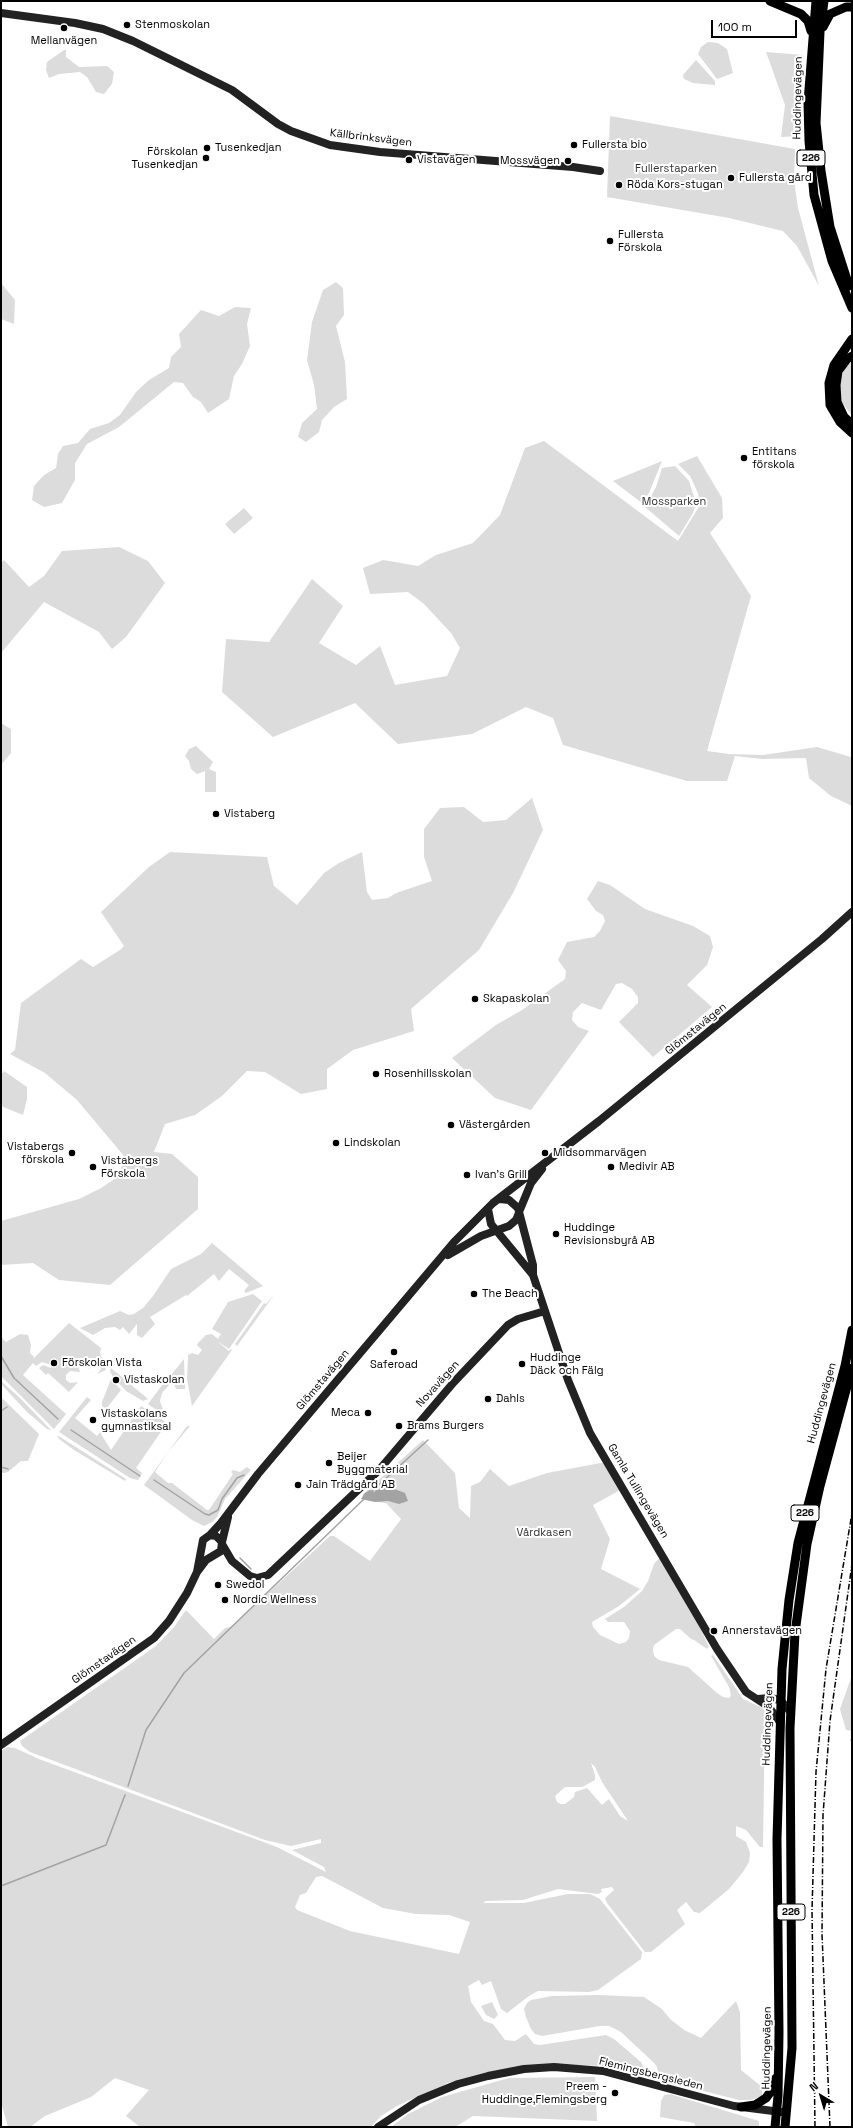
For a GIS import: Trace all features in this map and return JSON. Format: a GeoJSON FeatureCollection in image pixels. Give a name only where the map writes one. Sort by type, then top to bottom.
{"type":"FeatureCollection","features":[{"type":"Feature","properties":{"kind":"main road"},"geometry":{"type":"LineString","coordinates":[[770,1],[773,4],[801,14],[816,33],[830,14],[846,7],[852,7]]}},
{"type":"Feature","properties":{"kind":"main road","name":"Huddingevägen"},"geometry":{"type":"LineString","coordinates":[[816,1],[816,123],[821,171],[830,227],[847,282],[852,293]]}},
{"type":"Feature","properties":{"kind":"main road","name":"Huddingevägen"},"geometry":{"type":"LineString","coordinates":[[824,1],[816,33],[808,102],[809,141],[814,195],[832,261],[852,308]]}},
{"type":"Feature","properties":{"kind":"main road"},"geometry":{"type":"LineString","coordinates":[[852,339],[834,365],[829,383],[830,405],[840,422],[852,433]]}},
{"type":"Feature","properties":{"kind":"main road"},"geometry":{"type":"LineString","coordinates":[[852,356],[847,359],[838,372],[836,385],[837,402],[844,417],[852,424]]}},
{"type":"Feature","properties":{"kind":"main road","name":"Huddingevägen"},"geometry":{"type":"LineString","coordinates":[[775,2127],[778,2065],[779,1918],[777,1839],[779,1721],[789,1600],[798,1543],[845,1366],[852,1330]]}},
{"type":"Feature","properties":{"kind":"main road","name":"Huddingevägen"},"geometry":{"type":"LineString","coordinates":[[785,2127],[792,2048],[790,1710],[797,1606],[807,1544],[820,1486],[852,1368]]}},
{"type":"Feature","properties":{"kind":"main road"},"geometry":{"type":"LineString","coordinates":[[742,2107],[755,2105],[768,2096],[774,2087],[778,2065]]}},
{"type":"Feature","properties":{"kind":"street","name":"Källbrinksvägen"},"geometry":{"type":"LineString","coordinates":[[1,13],[75,23],[103,29],[133,40],[232,90],[278,124],[291,131],[330,145],[380,152],[573,166],[600,171]]}},
{"type":"Feature","properties":{"kind":"street","name":"Glömstavägen"},"geometry":{"type":"LineString","coordinates":[[1,1745],[154,1638],[174,1614],[196,1572],[203,1540],[210,1535],[258,1474],[454,1242],[493,1203],[551,1159],[766,985],[852,912]]}},
{"type":"Feature","properties":{"kind":"street","name":"Glömstavägen"},"geometry":{"type":"LineString","coordinates":[[435,1265],[453,1250],[481,1236],[513,1223],[531,1183],[551,1159]]}},
{"type":"Feature","properties":{"kind":"street"},"geometry":{"type":"LineString","coordinates":[[500,1199],[506,1198],[512,1201],[519,1212]]}},
{"type":"Feature","properties":{"kind":"street"},"geometry":{"type":"LineString","coordinates":[[488,1209],[489,1220],[496,1231]]}},
{"type":"Feature","properties":{"kind":"street","name":"Gamla Tullingevägen"},"geometry":{"type":"LineString","coordinates":[[519,1212],[533,1275],[568,1380],[590,1433],[718,1649],[746,1692],[769,1707],[779,1721]]}},
{"type":"Feature","properties":{"kind":"street","name":"Gamla Tullingevägen"},"geometry":{"type":"LineString","coordinates":[[496,1231],[533,1275]]}},
{"type":"Feature","properties":{"kind":"street","name":"Novavägen"},"geometry":{"type":"LineString","coordinates":[[222,1543],[232,1561],[250,1576],[257,1578],[268,1575],[368,1480],[454,1382],[508,1325],[518,1319],[545,1311]]}},
{"type":"Feature","properties":{"kind":"street","name":"Glömstavägen"},"geometry":{"type":"LineString","coordinates":[[196,1572],[213,1556],[221,1551],[230,1511]]}},
{"type":"Feature","properties":{"kind":"street"},"geometry":{"type":"LineString","coordinates":[[210,1535],[218,1537],[222,1543]]}},
{"type":"Feature","properties":{"kind":"street"},"geometry":{"type":"LineString","coordinates":[[201,1548],[205,1554],[213,1556]]}},
{"type":"Feature","properties":{"kind":"street","name":"Novavägen"},"geometry":{"type":"LineString","coordinates":[[213,1556],[232,1561]]}},
{"type":"Feature","properties":{"kind":"street"},"geometry":{"type":"LineString","coordinates":[[758,1699],[770,1698],[780,1700],[790,1710]]}},
{"type":"Feature","properties":{"kind":"street","name":"Flemingsbergsleden"},"geometry":{"type":"LineString","coordinates":[[378,2127],[419,2100],[458,2084],[524,2069],[554,2067],[603,2071],[742,2107],[787,2113]]}},
{"type":"Feature","properties":{"kind":"green space"},"geometry":{"type":"Polygon","coordinates":[[[708,42],[718,43],[727,49],[733,73],[717,79],[698,54],[701,47],[708,42]]]}},
{"type":"Feature","properties":{"kind":"green space"},"geometry":{"type":"Polygon","coordinates":[[[66,50],[66,57],[79,67],[107,66],[114,72],[112,84],[104,94],[96,92],[87,77],[80,72],[59,74],[49,78],[46,70],[47,62],[66,50]]]}},
{"type":"Feature","properties":{"kind":"green space"},"geometry":{"type":"Polygon","coordinates":[[[766,52],[803,55],[800,136],[781,137],[785,105],[766,52]]]}},
{"type":"Feature","properties":{"kind":"green space"},"geometry":{"type":"Polygon","coordinates":[[[696,60],[715,81],[715,85],[693,83],[684,79],[683,75],[696,60]]]}},
{"type":"Feature","properties":{"kind":"green space","name":"Fullerstaparken"},"geometry":{"type":"Polygon","coordinates":[[[610,116],[795,149],[794,180],[798,208],[819,286],[797,246],[783,231],[729,218],[607,197],[610,116]]]}},
{"type":"Feature","properties":{"kind":"green space"},"geometry":{"type":"Polygon","coordinates":[[[336,282],[343,288],[344,315],[336,326],[345,362],[347,399],[334,407],[322,420],[319,432],[306,442],[298,437],[302,423],[317,409],[314,385],[307,360],[312,322],[323,290],[336,282]]]}},
{"type":"Feature","properties":{"kind":"green space"},"geometry":{"type":"Polygon","coordinates":[[[1,283],[15,300],[14,324],[1,319],[1,283]]]}},
{"type":"Feature","properties":{"kind":"green space"},"geometry":{"type":"Polygon","coordinates":[[[235,307],[251,308],[247,324],[250,346],[242,364],[234,376],[229,399],[208,413],[201,402],[193,397],[183,383],[174,382],[119,427],[87,444],[75,463],[75,480],[62,503],[44,507],[32,500],[34,486],[44,475],[56,468],[58,454],[63,446],[78,443],[90,429],[109,423],[120,415],[136,392],[149,380],[169,368],[171,357],[181,347],[179,334],[201,310],[219,316],[235,307]]]}},
{"type":"Feature","properties":{"kind":"green space"},"geometry":{"type":"Polygon","coordinates":[[[852,362],[852,416],[841,401],[839,380],[846,366],[852,362]]]}},
{"type":"Feature","properties":{"kind":"green space"},"geometry":{"type":"Polygon","coordinates":[[[544,441],[678,541],[700,505],[698,493],[690,476],[678,464],[697,456],[722,498],[723,518],[710,533],[751,596],[707,751],[729,754],[763,755],[817,747],[851,757],[852,806],[831,796],[809,778],[806,758],[762,759],[735,756],[727,781],[687,781],[563,745],[553,718],[526,707],[472,734],[398,744],[355,703],[273,737],[222,692],[226,639],[269,642],[312,579],[343,606],[319,643],[356,665],[380,646],[395,685],[447,676],[460,648],[451,633],[424,604],[408,592],[370,594],[363,568],[383,560],[418,566],[436,555],[473,543],[500,515],[525,448],[544,441]]]}},
{"type":"Feature","properties":{"kind":"green space"},"geometry":{"type":"Polygon","coordinates":[[[662,461],[649,493],[642,503],[613,481],[662,461]]]}},
{"type":"Feature","properties":{"kind":"green space","name":"Mossparken"},"geometry":{"type":"Polygon","coordinates":[[[675,466],[689,481],[696,503],[693,513],[679,536],[645,507],[656,487],[662,468],[675,466]]]}},
{"type":"Feature","properties":{"kind":"green space"},"geometry":{"type":"Polygon","coordinates":[[[244,508],[253,518],[234,534],[225,524],[244,508]]]}},
{"type":"Feature","properties":{"kind":"green space"},"geometry":{"type":"Polygon","coordinates":[[[119,547],[148,561],[165,583],[126,637],[112,649],[99,632],[44,602],[1,653],[1,563],[4,560],[29,587],[44,576],[62,551],[119,547]]]}},
{"type":"Feature","properties":{"kind":"green space"},"geometry":{"type":"Polygon","coordinates":[[[1,723],[11,729],[11,753],[1,765],[1,723]]]}},
{"type":"Feature","properties":{"kind":"green space"},"geometry":{"type":"Polygon","coordinates":[[[196,746],[213,762],[209,769],[216,772],[216,792],[205,792],[205,771],[197,774],[191,769],[189,761],[185,756],[189,749],[196,746]]]}},
{"type":"Feature","properties":{"kind":"green space"},"geometry":{"type":"Polygon","coordinates":[[[532,798],[543,830],[513,893],[479,950],[411,1009],[414,1031],[353,1050],[327,1069],[327,1089],[301,1094],[265,1072],[247,1071],[222,1096],[195,1115],[165,1124],[154,1152],[172,1154],[198,1177],[198,1209],[110,1285],[59,1280],[33,1263],[1,1265],[1,1221],[79,1199],[101,1188],[119,1176],[124,1156],[77,1100],[45,1073],[10,1054],[15,1050],[21,1003],[81,959],[93,967],[124,946],[101,912],[149,867],[170,852],[267,857],[274,886],[297,905],[324,873],[339,863],[362,852],[367,892],[372,900],[388,898],[396,893],[432,881],[424,857],[424,829],[440,808],[464,807],[483,822],[506,820],[532,798]]]}},
{"type":"Feature","properties":{"kind":"green space"},"geometry":{"type":"Polygon","coordinates":[[[598,881],[610,885],[645,909],[693,926],[710,936],[713,947],[707,965],[687,985],[712,1007],[653,1057],[619,1022],[638,1003],[638,997],[632,989],[622,983],[616,984],[601,1010],[582,1003],[573,1012],[572,1020],[578,1027],[589,1031],[531,1110],[495,1098],[452,1058],[496,1025],[522,1010],[565,979],[566,971],[558,960],[567,942],[594,937],[600,931],[605,921],[603,915],[596,911],[587,899],[598,881]]]}},
{"type":"Feature","properties":{"kind":"green space"},"geometry":{"type":"Polygon","coordinates":[[[4,1071],[27,1087],[27,1099],[23,1115],[1,1106],[1,1075],[4,1071]]]}},
{"type":"Feature","properties":{"kind":"green space"},"geometry":{"type":"Polygon","coordinates":[[[212,1243],[263,1286],[246,1293],[244,1291],[249,1285],[229,1269],[219,1281],[214,1274],[187,1296],[186,1295],[150,1317],[155,1324],[142,1338],[137,1335],[137,1324],[129,1334],[123,1327],[120,1330],[115,1327],[105,1328],[93,1335],[80,1328],[120,1311],[129,1315],[134,1314],[143,1308],[153,1296],[171,1269],[201,1254],[212,1243]]]}},
{"type":"Feature","properties":{"kind":"green space"},"geometry":{"type":"Polygon","coordinates":[[[253,1294],[262,1301],[229,1349],[217,1341],[229,1351],[231,1349],[232,1350],[192,1406],[187,1379],[188,1355],[192,1353],[198,1355],[202,1350],[197,1345],[206,1335],[212,1334],[218,1339],[221,1334],[212,1329],[228,1302],[253,1294]]]}},
{"type":"Feature","properties":{"kind":"green space"},"geometry":{"type":"Polygon","coordinates":[[[274,1295],[237,1346],[235,1344],[264,1303],[266,1304],[274,1295]]]}},
{"type":"Feature","properties":{"kind":"green space"},"geometry":{"type":"Polygon","coordinates":[[[69,1323],[101,1348],[100,1353],[106,1370],[97,1374],[101,1369],[100,1365],[94,1363],[89,1369],[85,1361],[87,1359],[80,1358],[77,1362],[80,1372],[70,1371],[66,1375],[66,1380],[70,1383],[78,1382],[69,1392],[48,1373],[46,1375],[39,1368],[43,1365],[51,1368],[52,1365],[42,1362],[36,1366],[33,1363],[23,1375],[66,1414],[54,1429],[1,1376],[1,1337],[6,1342],[20,1334],[28,1335],[31,1345],[30,1353],[34,1357],[33,1359],[69,1323]]]}},
{"type":"Feature","properties":{"kind":"green space"},"geometry":{"type":"Polygon","coordinates":[[[184,1359],[185,1389],[176,1389],[171,1375],[184,1359]]]}},
{"type":"Feature","properties":{"kind":"green space"},"geometry":{"type":"Polygon","coordinates":[[[111,1368],[148,1399],[143,1401],[126,1391],[113,1377],[110,1371],[111,1368]]]}},
{"type":"Feature","properties":{"kind":"green space"},"geometry":{"type":"Polygon","coordinates":[[[111,1379],[121,1390],[106,1409],[102,1406],[102,1402],[111,1379]]]}},
{"type":"Feature","properties":{"kind":"green space"},"geometry":{"type":"Polygon","coordinates":[[[166,1380],[170,1384],[162,1393],[160,1401],[165,1416],[148,1404],[166,1380]]]}},
{"type":"Feature","properties":{"kind":"green space"},"geometry":{"type":"Polygon","coordinates":[[[1,1381],[51,1430],[47,1429],[27,1412],[1,1384],[1,1381]]]}},
{"type":"Feature","properties":{"kind":"green space"},"geometry":{"type":"Polygon","coordinates":[[[1,1397],[39,1434],[28,1461],[21,1461],[8,1472],[4,1473],[1,1473],[1,1397]]]}},
{"type":"Feature","properties":{"kind":"green space"},"geometry":{"type":"Polygon","coordinates":[[[87,1397],[91,1400],[75,1418],[97,1436],[107,1424],[108,1426],[101,1434],[111,1450],[141,1406],[167,1423],[136,1468],[142,1473],[138,1480],[130,1478],[59,1432],[87,1397]]]}},
{"type":"Feature","properties":{"kind":"green space"},"geometry":{"type":"Polygon","coordinates":[[[187,1426],[190,1426],[168,1452],[187,1426]]]}},
{"type":"Feature","properties":{"kind":"green space"},"geometry":{"type":"Polygon","coordinates":[[[57,1435],[126,1479],[125,1481],[74,1450],[59,1439],[57,1435]]]}},
{"type":"Feature","properties":{"kind":"green space","name":"Vårdkasen"},"geometry":{"type":"Polygon","coordinates":[[[423,1440],[455,1473],[459,1508],[470,1518],[471,1486],[480,1482],[490,1469],[509,1486],[547,1473],[606,1462],[622,1489],[593,1505],[610,1539],[601,1569],[640,1589],[619,1606],[592,1622],[593,1627],[600,1635],[619,1644],[626,1642],[629,1638],[630,1631],[624,1622],[608,1622],[605,1619],[624,1607],[642,1591],[648,1581],[654,1564],[660,1557],[696,1619],[709,1647],[707,1649],[691,1639],[680,1629],[676,1629],[654,1645],[654,1656],[659,1660],[688,1667],[717,1693],[723,1697],[729,1698],[731,1695],[729,1687],[711,1656],[713,1655],[743,1699],[765,1709],[763,1847],[760,1847],[746,1830],[736,1826],[736,1836],[746,1842],[750,1853],[749,1862],[743,1872],[729,1889],[700,1913],[694,1912],[686,1902],[677,1910],[685,1924],[651,1952],[645,1952],[607,1903],[605,1898],[614,1890],[612,1887],[601,1889],[602,1892],[598,1894],[558,1889],[523,1900],[486,1901],[483,1903],[524,1903],[568,1894],[590,1894],[600,1899],[642,1952],[641,1959],[598,1990],[589,1992],[538,1991],[507,2013],[501,2009],[491,1981],[482,1985],[479,1980],[468,1986],[471,2002],[484,2021],[493,2024],[505,2040],[515,2041],[526,2034],[534,2044],[540,2045],[606,2035],[614,2039],[641,2062],[644,2069],[637,2074],[604,2066],[543,2064],[493,2071],[447,2083],[430,2096],[425,2093],[397,2106],[381,2116],[371,2127],[140,2127],[126,2116],[149,2090],[115,2078],[91,2097],[45,2116],[30,2127],[8,2127],[1,2102],[1,1751],[7,1747],[15,1748],[39,1759],[277,1847],[326,1872],[324,1867],[292,1850],[321,1843],[321,1839],[291,1846],[265,1840],[30,1752],[22,1746],[20,1741],[156,1646],[174,1627],[186,1610],[214,1639],[225,1628],[231,1627],[330,1536],[334,1536],[370,1561],[401,1519],[386,1503],[370,1501],[362,1495],[423,1440]],[[591,1763],[595,1780],[582,1787],[565,1787],[555,1796],[557,1802],[565,1804],[574,1797],[575,1792],[587,1788],[602,1805],[609,1799],[620,1816],[628,1821],[602,1782],[595,1767],[591,1763]],[[322,1876],[316,1877],[306,1893],[300,1895],[295,1907],[297,1910],[350,1931],[459,1954],[470,1922],[449,1915],[416,1914],[383,1908],[322,1876]]]}},
{"type":"Feature","properties":{"kind":"green space"},"geometry":{"type":"Polygon","coordinates":[[[168,1453],[155,1472],[168,1483],[172,1483],[207,1510],[209,1510],[233,1474],[231,1472],[233,1470],[240,1472],[247,1467],[251,1470],[225,1499],[217,1517],[212,1522],[204,1526],[192,1520],[144,1485],[168,1453]]]}},
{"type":"Feature","properties":{"kind":"green space"},"geometry":{"type":"Polygon","coordinates":[[[852,1675],[852,1731],[846,1730],[840,1709],[852,1675]]]}},
{"type":"Feature","properties":{"kind":"green space"},"geometry":{"type":"Polygon","coordinates":[[[599,1995],[644,1997],[662,2009],[670,2019],[684,2030],[701,2038],[736,2001],[740,2012],[741,2070],[762,2087],[762,2096],[751,2100],[739,2100],[664,2081],[660,2077],[656,2065],[652,2061],[621,2032],[609,2026],[600,2026],[542,2036],[535,2034],[531,2029],[524,2009],[527,2003],[531,2000],[552,1996],[599,1995]]]}},
{"type":"Feature","properties":{"kind":"green space"},"geometry":{"type":"Polygon","coordinates":[[[492,2002],[498,2015],[494,2019],[486,2015],[481,2006],[492,2002]]]}},
{"type":"Feature","properties":{"kind":"green space"},"geometry":{"type":"Polygon","coordinates":[[[595,2077],[597,2121],[473,2116],[455,2127],[391,2127],[408,2114],[442,2097],[509,2078],[595,2077]]]}},
{"type":"Feature","properties":{"kind":"green space"},"geometry":{"type":"Polygon","coordinates":[[[670,2094],[759,2121],[759,2127],[696,2127],[694,2123],[660,2117],[661,2101],[664,2095],[670,2094]]]}},
{"type":"Feature","properties":{"kind":"shaded area"},"geometry":{"type":"Polygon","coordinates":[[[389,1478],[392,1488],[405,1493],[408,1501],[399,1504],[388,1501],[375,1502],[361,1499],[365,1493],[370,1490],[374,1492],[389,1478]]]}},
{"type":"Feature","properties":{"kind":"waterway"},"geometry":{"type":"LineString","coordinates":[[1,1356],[14,1378],[58,1419]]}},
{"type":"Feature","properties":{"kind":"waterway"},"geometry":{"type":"LineString","coordinates":[[1,1411],[7,1407]]}},
{"type":"Feature","properties":{"kind":"waterway"},"geometry":{"type":"LineString","coordinates":[[71,1430],[140,1476]]}},
{"type":"Feature","properties":{"kind":"waterway"},"geometry":{"type":"LineString","coordinates":[[371,1492],[428,1440]]}},
{"type":"Feature","properties":{"kind":"waterway"},"geometry":{"type":"LineString","coordinates":[[1,1467],[8,1469]]}},
{"type":"Feature","properties":{"kind":"waterway"},"geometry":{"type":"LineString","coordinates":[[154,1480],[205,1514],[209,1515],[218,1510],[222,1499],[237,1478],[244,1475]]}},
{"type":"Feature","properties":{"kind":"waterway"},"geometry":{"type":"LineString","coordinates":[[128,1786],[146,1730],[184,1673],[364,1499]]}},
{"type":"Feature","properties":{"kind":"waterway"},"geometry":{"type":"LineString","coordinates":[[240,1558],[251,1569]]}},
{"type":"Feature","properties":{"kind":"waterway"},"geometry":{"type":"LineString","coordinates":[[1,1886],[106,1845],[125,1795]]}},
{"type":"Feature","properties":{"kind":"railway"},"geometry":{"type":"LineString","coordinates":[[815,2127],[812,1910],[816,1772],[826,1669],[852,1513]]}},
{"type":"Feature","properties":{"kind":"railway"},"geometry":{"type":"LineString","coordinates":[[830,2127],[822,1934],[823,1815],[830,1721],[852,1564]]}},
{"type":"Feature","properties":{"kind":"place","name":"Stenmoskolan"},"geometry":{"type":"Point","coordinates":[127,25]}},
{"type":"Feature","properties":{"kind":"place","name":"Mellanvägen"},"geometry":{"type":"Point","coordinates":[64,28]}},
{"type":"Feature","properties":{"kind":"place","name":"Fullersta bio"},"geometry":{"type":"Point","coordinates":[574,145]}},
{"type":"Feature","properties":{"kind":"place","name":"Tusenkedjan"},"geometry":{"type":"Point","coordinates":[207,148]}},
{"type":"Feature","properties":{"kind":"place","name":"Förskolan Tusenkedjan"},"geometry":{"type":"Point","coordinates":[206,158]}},
{"type":"Feature","properties":{"kind":"place","name":"Vistavägen"},"geometry":{"type":"Point","coordinates":[409,160]}},
{"type":"Feature","properties":{"kind":"place","name":"Mossvägen"},"geometry":{"type":"Point","coordinates":[568,161]}},
{"type":"Feature","properties":{"kind":"place","name":"Fullersta gård"},"geometry":{"type":"Point","coordinates":[731,178]}},
{"type":"Feature","properties":{"kind":"place","name":"Röda Kors-stugan"},"geometry":{"type":"Point","coordinates":[619,185]}},
{"type":"Feature","properties":{"kind":"place","name":"Fullersta Förskola"},"geometry":{"type":"Point","coordinates":[610,241]}},
{"type":"Feature","properties":{"kind":"place","name":"Entitans förskola"},"geometry":{"type":"Point","coordinates":[744,458]}},
{"type":"Feature","properties":{"kind":"place","name":"Vistaberg"},"geometry":{"type":"Point","coordinates":[216,814]}},
{"type":"Feature","properties":{"kind":"place","name":"Skapaskolan"},"geometry":{"type":"Point","coordinates":[475,999]}},
{"type":"Feature","properties":{"kind":"place","name":"Rosenhillsskolan"},"geometry":{"type":"Point","coordinates":[376,1074]}},
{"type":"Feature","properties":{"kind":"place","name":"Västergården"},"geometry":{"type":"Point","coordinates":[451,1125]}},
{"type":"Feature","properties":{"kind":"place","name":"Lindskolan"},"geometry":{"type":"Point","coordinates":[336,1143]}},
{"type":"Feature","properties":{"kind":"place","name":"Vistabergs förskola"},"geometry":{"type":"Point","coordinates":[72,1153]}},
{"type":"Feature","properties":{"kind":"place","name":"Midsommarvägen"},"geometry":{"type":"Point","coordinates":[545,1153]}},
{"type":"Feature","properties":{"kind":"place","name":"Vistabergs Förskola"},"geometry":{"type":"Point","coordinates":[93,1167]}},
{"type":"Feature","properties":{"kind":"place","name":"Medivir AB"},"geometry":{"type":"Point","coordinates":[611,1167]}},
{"type":"Feature","properties":{"kind":"place","name":"Ivan's Grill"},"geometry":{"type":"Point","coordinates":[467,1175]}},
{"type":"Feature","properties":{"kind":"place","name":"Huddinge Revisionsbyrå AB"},"geometry":{"type":"Point","coordinates":[556,1234]}},
{"type":"Feature","properties":{"kind":"place","name":"The Beach"},"geometry":{"type":"Point","coordinates":[474,1294]}},
{"type":"Feature","properties":{"kind":"place","name":"Saferoad"},"geometry":{"type":"Point","coordinates":[394,1352]}},
{"type":"Feature","properties":{"kind":"place","name":"Förskolan Vista"},"geometry":{"type":"Point","coordinates":[54,1363]}},
{"type":"Feature","properties":{"kind":"place","name":"Huddinge Däck och Fälg"},"geometry":{"type":"Point","coordinates":[522,1364]}},
{"type":"Feature","properties":{"kind":"place","name":"Vistaskolan"},"geometry":{"type":"Point","coordinates":[116,1380]}},
{"type":"Feature","properties":{"kind":"place","name":"Dahls"},"geometry":{"type":"Point","coordinates":[488,1399]}},
{"type":"Feature","properties":{"kind":"place","name":"Meca"},"geometry":{"type":"Point","coordinates":[368,1413]}},
{"type":"Feature","properties":{"kind":"place","name":"Vistaskolans gymnastiksal"},"geometry":{"type":"Point","coordinates":[93,1420]}},
{"type":"Feature","properties":{"kind":"place","name":"Brams Burgers"},"geometry":{"type":"Point","coordinates":[399,1426]}},
{"type":"Feature","properties":{"kind":"place","name":"Beijer Byggmaterial"},"geometry":{"type":"Point","coordinates":[329,1463]}},
{"type":"Feature","properties":{"kind":"place","name":"Jain Trädgård AB"},"geometry":{"type":"Point","coordinates":[298,1485]}},
{"type":"Feature","properties":{"kind":"place","name":"Swedol"},"geometry":{"type":"Point","coordinates":[218,1585]}},
{"type":"Feature","properties":{"kind":"place","name":"Nordic Wellness"},"geometry":{"type":"Point","coordinates":[225,1600]}},
{"type":"Feature","properties":{"kind":"place","name":"Annerstavägen"},"geometry":{"type":"Point","coordinates":[714,1631]}},
{"type":"Feature","properties":{"kind":"place","name":"Preem - Huddinge,Flemingsberg"},"geometry":{"type":"Point","coordinates":[615,2093]}}]}
